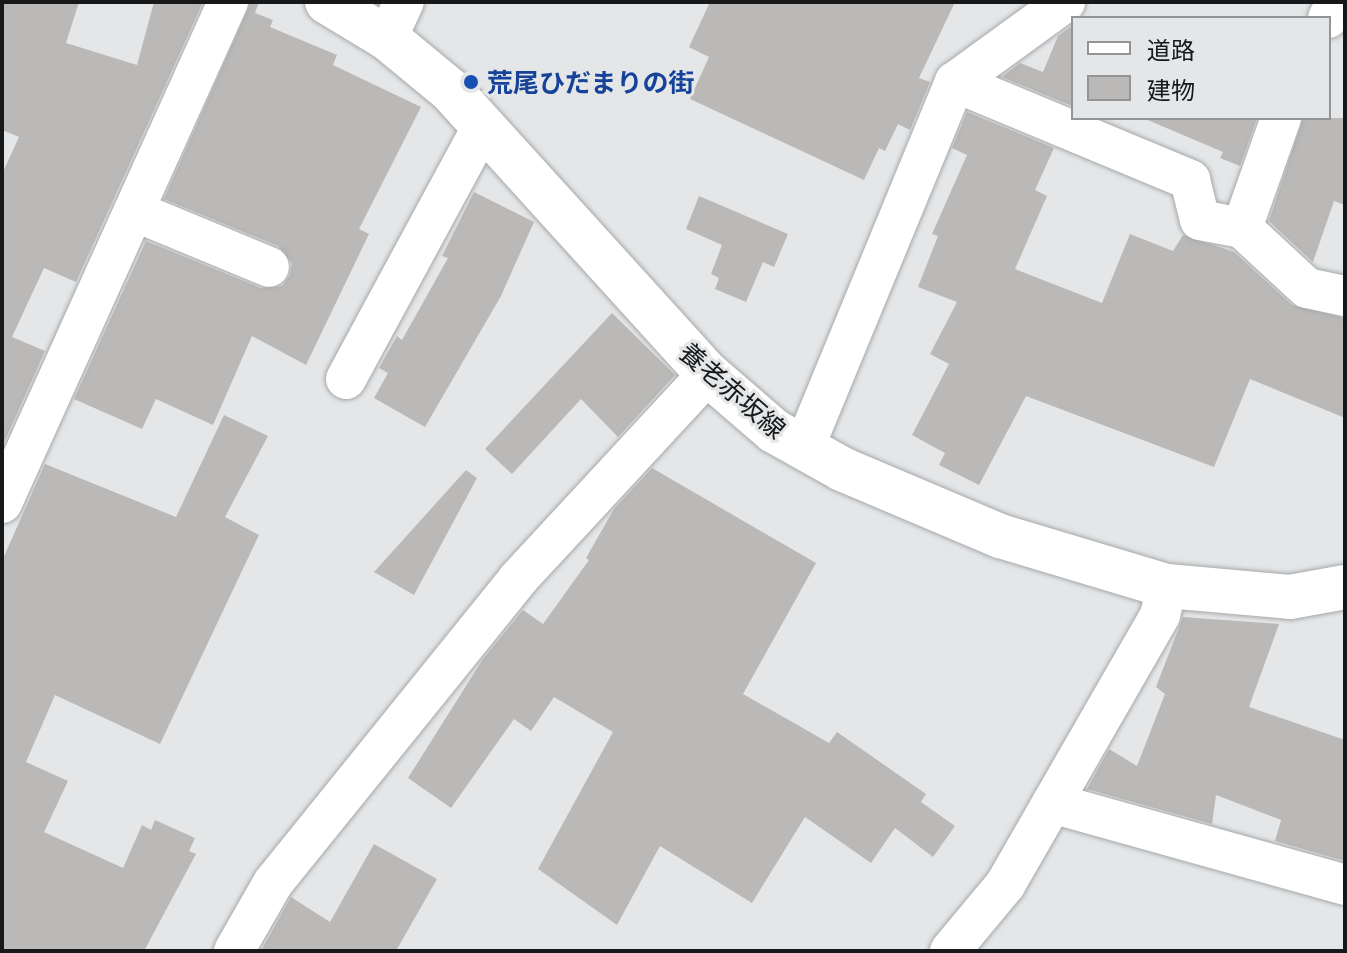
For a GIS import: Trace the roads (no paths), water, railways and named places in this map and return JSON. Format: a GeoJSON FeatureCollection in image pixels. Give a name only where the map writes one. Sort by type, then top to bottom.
{"type":"FeatureCollection","features":[{"type":"Feature","properties":{"kind":"main road","name":"養老赤坂線"},"geometry":{"type":"LineString","coordinates":[[327,2],[395,20],[451,91],[708,374],[774,431],[804,448],[1000,536],[1167,586],[1290,597],[1345,587]]}},
{"type":"Feature","properties":{"kind":"street"},"geometry":{"type":"LineString","coordinates":[[2,503],[16,438],[134,211],[228,2]]}},
{"type":"Feature","properties":{"kind":"street"},"geometry":{"type":"LineString","coordinates":[[804,448],[955,82],[1065,2]]}},
{"type":"Feature","properties":{"kind":"street"},"geometry":{"type":"LineString","coordinates":[[955,82],[1190,180],[1200,220],[1242,228],[1307,288],[1345,296]]}},
{"type":"Feature","properties":{"kind":"street"},"geometry":{"type":"LineString","coordinates":[[1242,228],[1280,120]]}},
{"type":"Feature","properties":{"kind":"street"},"geometry":{"type":"LineString","coordinates":[[346,379],[483,126]]}},
{"type":"Feature","properties":{"kind":"street"},"geometry":{"type":"LineString","coordinates":[[134,211],[269,267]]}},
{"type":"Feature","properties":{"kind":"street"},"geometry":{"type":"LineString","coordinates":[[234,951],[273,883],[518,579],[708,374]]}},
{"type":"Feature","properties":{"kind":"street"},"geometry":{"type":"LineString","coordinates":[[950,951],[1005,885],[1160,615],[1167,586]]}},
{"type":"Feature","properties":{"kind":"street"},"geometry":{"type":"LineString","coordinates":[[1052,803],[1345,885]]}},
{"type":"Feature","properties":{"kind":"place","name":"荒尾ひだまりの街"},"geometry":{"type":"Point","coordinates":[471,82]}}]}
